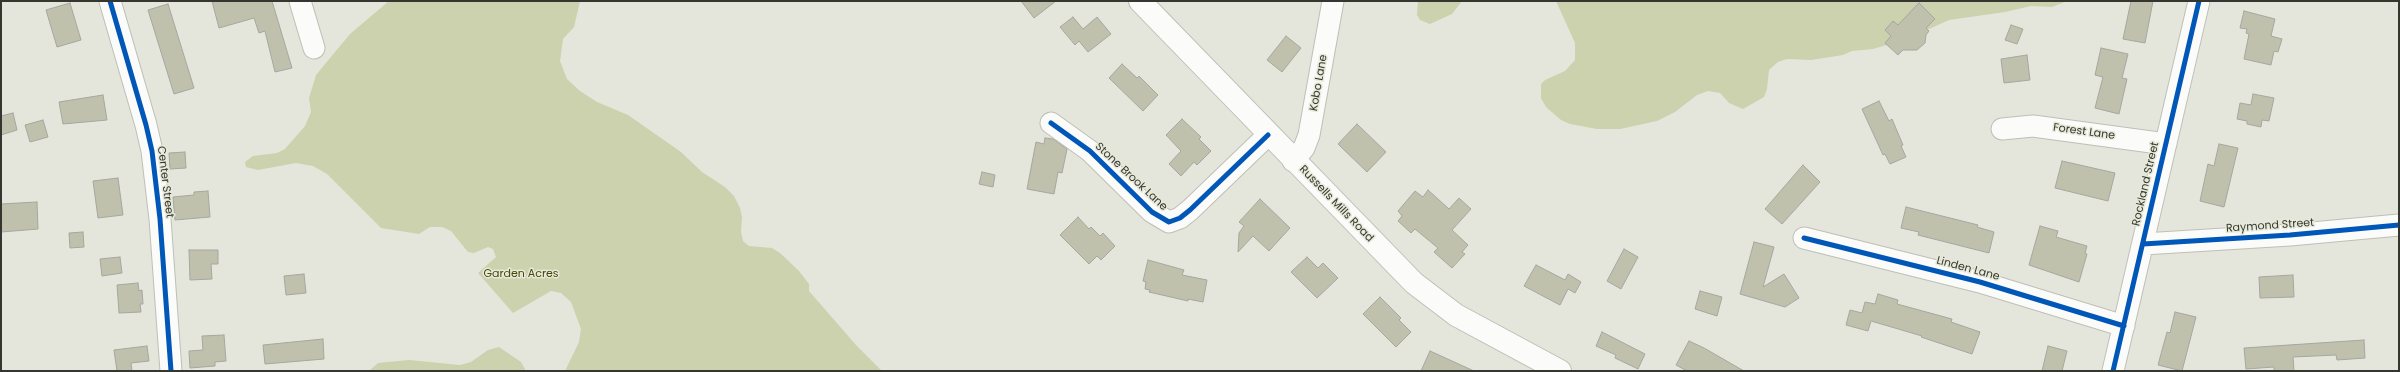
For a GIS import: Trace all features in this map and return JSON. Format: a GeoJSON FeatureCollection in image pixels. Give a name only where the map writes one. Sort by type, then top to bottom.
{"type":"FeatureCollection","features":[{"type":"Feature","properties":{"kind":"main road","name":"Russells Mills Road"},"geometry":{"type":"LineString","coordinates":[[1140,1],[1293,161],[1400,269],[1441,305],[1461,318],[1560,371]]}},
{"type":"Feature","properties":{"kind":"street","name":"Center Street"},"geometry":{"type":"LineString","coordinates":[[110,1],[149,137],[160,219],[171,371]]}},
{"type":"Feature","properties":{"kind":"street"},"geometry":{"type":"LineString","coordinates":[[300,1],[314,48]]}},
{"type":"Feature","properties":{"kind":"street","name":"Kobo Lane"},"geometry":{"type":"LineString","coordinates":[[1293,161],[1304,148],[1310,135],[1333,1]]}},
{"type":"Feature","properties":{"kind":"street","name":"Rockland Street"},"geometry":{"type":"LineString","coordinates":[[2114,371],[2199,1]]}},
{"type":"Feature","properties":{"kind":"street","name":"Stone Brook Lane"},"geometry":{"type":"LineString","coordinates":[[1051,123],[1090,151],[1152,212],[1169,222],[1180,218],[1190,210],[1268,134]]}},
{"type":"Feature","properties":{"kind":"street","name":"Forest Lane"},"geometry":{"type":"LineString","coordinates":[[2002,129],[2033,126],[2166,144]]}},
{"type":"Feature","properties":{"kind":"street","name":"Raymond Street"},"geometry":{"type":"LineString","coordinates":[[2143,244],[2290,235],[2399,225]]}},
{"type":"Feature","properties":{"kind":"street","name":"Linden Lane"},"geometry":{"type":"LineString","coordinates":[[1804,238],[1980,282],[2124,326]]}},
{"type":"Feature","properties":{"kind":"green space","name":"Garden Acres"},"geometry":{"type":"Polygon","coordinates":[[[389,1],[580,1],[574,27],[563,39],[560,61],[567,79],[580,91],[597,102],[628,115],[681,152],[702,172],[725,187],[734,196],[740,208],[743,241],[749,246],[772,248],[780,253],[799,271],[809,284],[809,291],[856,345],[882,371],[565,371],[579,342],[581,329],[571,302],[561,293],[551,291],[513,313],[478,273],[496,257],[493,249],[488,247],[474,253],[468,252],[451,231],[442,227],[430,227],[419,234],[381,228],[327,174],[313,166],[296,163],[258,170],[246,167],[245,162],[253,156],[277,153],[285,149],[305,126],[311,112],[309,98],[316,75],[350,34],[389,1]]]}},
{"type":"Feature","properties":{"kind":"green space"},"geometry":{"type":"Polygon","coordinates":[[[1418,1],[1462,1],[1452,14],[1430,24],[1420,20],[1417,15],[1418,1]]]}},
{"type":"Feature","properties":{"kind":"green space"},"geometry":{"type":"Polygon","coordinates":[[[1556,1],[2067,1],[2052,7],[2031,6],[2005,12],[1949,20],[1907,39],[1873,49],[1852,51],[1843,55],[1811,60],[1787,59],[1778,62],[1769,70],[1767,89],[1764,97],[1743,109],[1729,103],[1720,93],[1708,91],[1697,95],[1675,112],[1657,121],[1620,129],[1597,129],[1570,124],[1561,120],[1546,107],[1541,98],[1541,84],[1545,80],[1565,71],[1575,60],[1575,43],[1556,1]]]}},
{"type":"Feature","properties":{"kind":"green space"},"geometry":{"type":"Polygon","coordinates":[[[499,347],[521,362],[526,371],[369,371],[378,363],[409,360],[460,365],[471,362],[488,350],[499,347]]]}},
{"type":"Feature","properties":{"kind":"building"},"geometry":{"type":"Polygon","coordinates":[[[212,1],[272,1],[292,68],[275,72],[265,31],[259,33],[254,18],[219,28],[212,1]]]}},
{"type":"Feature","properties":{"kind":"building"},"geometry":{"type":"Polygon","coordinates":[[[1021,1],[1056,1],[1034,18],[1021,1]]]}},
{"type":"Feature","properties":{"kind":"building"},"geometry":{"type":"Polygon","coordinates":[[[2131,1],[2153,1],[2145,43],[2123,39],[2131,1]]]}},
{"type":"Feature","properties":{"kind":"building"},"geometry":{"type":"Polygon","coordinates":[[[70,3],[81,40],[57,47],[46,10],[70,3]]]}},
{"type":"Feature","properties":{"kind":"building"},"geometry":{"type":"Polygon","coordinates":[[[1919,3],[1935,19],[1926,28],[1929,31],[1926,35],[1925,43],[1917,50],[1903,50],[1898,55],[1885,43],[1891,36],[1885,30],[1893,21],[1898,25],[1919,3]]]}},
{"type":"Feature","properties":{"kind":"building"},"geometry":{"type":"Polygon","coordinates":[[[168,4],[194,88],[174,94],[148,10],[168,4]]]}},
{"type":"Feature","properties":{"kind":"building"},"geometry":{"type":"Polygon","coordinates":[[[2244,11],[2275,19],[2271,36],[2282,39],[2278,52],[2274,51],[2271,65],[2244,59],[2249,34],[2246,33],[2247,29],[2240,28],[2244,11]]]}},
{"type":"Feature","properties":{"kind":"building"},"geometry":{"type":"Polygon","coordinates":[[[1073,17],[1083,29],[1097,17],[1111,34],[1088,52],[1079,41],[1075,45],[1060,27],[1073,17]]]}},
{"type":"Feature","properties":{"kind":"building"},"geometry":{"type":"Polygon","coordinates":[[[2011,25],[2023,29],[2017,44],[2005,40],[2011,25]]]}},
{"type":"Feature","properties":{"kind":"building"},"geometry":{"type":"Polygon","coordinates":[[[1286,36],[1301,48],[1282,72],[1267,60],[1286,36]]]}},
{"type":"Feature","properties":{"kind":"building"},"geometry":{"type":"Polygon","coordinates":[[[2101,48],[2128,54],[2122,78],[2127,79],[2119,114],[2095,108],[2103,77],[2095,75],[2101,48]]]}},
{"type":"Feature","properties":{"kind":"building"},"geometry":{"type":"Polygon","coordinates":[[[2027,55],[2030,80],[2004,83],[2001,59],[2027,55]]]}},
{"type":"Feature","properties":{"kind":"building"},"geometry":{"type":"Polygon","coordinates":[[[1122,64],[1137,78],[1139,76],[1158,95],[1143,111],[1109,78],[1122,64]]]}},
{"type":"Feature","properties":{"kind":"building"},"geometry":{"type":"Polygon","coordinates":[[[2253,94],[2274,98],[2269,121],[2262,120],[2261,127],[2247,124],[2247,121],[2237,119],[2240,103],[2251,105],[2253,94]]]}},
{"type":"Feature","properties":{"kind":"building"},"geometry":{"type":"Polygon","coordinates":[[[103,95],[107,120],[63,124],[59,102],[103,95]]]}},
{"type":"Feature","properties":{"kind":"building"},"geometry":{"type":"Polygon","coordinates":[[[1879,101],[1889,121],[1892,119],[1903,145],[1901,146],[1906,157],[1890,164],[1885,154],[1883,155],[1862,109],[1879,101]]]}},
{"type":"Feature","properties":{"kind":"building"},"geometry":{"type":"Polygon","coordinates":[[[13,113],[17,130],[1,135],[1,116],[13,113]]]}},
{"type":"Feature","properties":{"kind":"building"},"geometry":{"type":"Polygon","coordinates":[[[1182,119],[1201,137],[1199,139],[1211,151],[1197,165],[1194,162],[1181,176],[1169,164],[1181,151],[1166,135],[1182,119]]]}},
{"type":"Feature","properties":{"kind":"building"},"geometry":{"type":"Polygon","coordinates":[[[43,120],[48,137],[30,142],[25,125],[43,120]]]}},
{"type":"Feature","properties":{"kind":"building"},"geometry":{"type":"Polygon","coordinates":[[[1357,124],[1386,152],[1367,172],[1338,144],[1357,124]]]}},
{"type":"Feature","properties":{"kind":"building"},"geometry":{"type":"Polygon","coordinates":[[[1045,138],[1053,139],[1067,149],[1062,173],[1058,172],[1054,194],[1027,189],[1036,142],[1044,144],[1045,138]]]}},
{"type":"Feature","properties":{"kind":"building"},"geometry":{"type":"Polygon","coordinates":[[[2219,144],[2238,148],[2224,207],[2200,201],[2208,164],[2214,166],[2219,144]]]}},
{"type":"Feature","properties":{"kind":"building"},"geometry":{"type":"Polygon","coordinates":[[[185,152],[186,168],[170,169],[169,153],[185,152]]]}},
{"type":"Feature","properties":{"kind":"building"},"geometry":{"type":"Polygon","coordinates":[[[2062,161],[2115,173],[2108,201],[2055,188],[2062,161]]]}},
{"type":"Feature","properties":{"kind":"building"},"geometry":{"type":"Polygon","coordinates":[[[1803,165],[1820,182],[1782,224],[1765,209],[1803,165]]]}},
{"type":"Feature","properties":{"kind":"building"},"geometry":{"type":"Polygon","coordinates":[[[982,172],[995,175],[993,187],[979,184],[982,172]]]}},
{"type":"Feature","properties":{"kind":"building"},"geometry":{"type":"Polygon","coordinates":[[[118,178],[123,215],[98,218],[93,181],[118,178]]]}},
{"type":"Feature","properties":{"kind":"building"},"geometry":{"type":"Polygon","coordinates":[[[1428,190],[1449,209],[1459,198],[1471,209],[1452,230],[1468,245],[1462,252],[1465,254],[1452,268],[1434,252],[1438,248],[1415,229],[1411,233],[1398,221],[1402,216],[1398,211],[1415,191],[1423,197],[1428,190]]]}},
{"type":"Feature","properties":{"kind":"building"},"geometry":{"type":"Polygon","coordinates":[[[208,191],[210,217],[175,220],[173,197],[194,195],[194,192],[208,191]]]}},
{"type":"Feature","properties":{"kind":"building"},"geometry":{"type":"Polygon","coordinates":[[[1260,199],[1290,228],[1269,251],[1253,236],[1238,252],[1239,233],[1244,226],[1239,222],[1260,199]]]}},
{"type":"Feature","properties":{"kind":"building"},"geometry":{"type":"Polygon","coordinates":[[[37,202],[38,229],[1,232],[1,204],[37,202]]]}},
{"type":"Feature","properties":{"kind":"building"},"geometry":{"type":"Polygon","coordinates":[[[1906,207],[1978,225],[1977,227],[1994,232],[1989,253],[1918,235],[1919,232],[1901,228],[1906,207]]]}},
{"type":"Feature","properties":{"kind":"building"},"geometry":{"type":"Polygon","coordinates":[[[1078,217],[1089,229],[1091,227],[1100,236],[1103,233],[1115,246],[1101,260],[1097,256],[1089,264],[1060,235],[1078,217]]]}},
{"type":"Feature","properties":{"kind":"building"},"geometry":{"type":"Polygon","coordinates":[[[2040,226],[2058,231],[2056,237],[2087,246],[2085,253],[2087,254],[2079,282],[2029,265],[2040,226]]]}},
{"type":"Feature","properties":{"kind":"building"},"geometry":{"type":"Polygon","coordinates":[[[83,232],[84,247],[70,248],[69,233],[83,232]]]}},
{"type":"Feature","properties":{"kind":"building"},"geometry":{"type":"Polygon","coordinates":[[[1754,242],[1774,247],[1763,287],[1784,274],[1799,298],[1785,307],[1740,294],[1754,242]]]}},
{"type":"Feature","properties":{"kind":"building"},"geometry":{"type":"Polygon","coordinates":[[[1624,249],[1638,257],[1621,289],[1607,281],[1624,249]]]}},
{"type":"Feature","properties":{"kind":"building"},"geometry":{"type":"Polygon","coordinates":[[[189,250],[218,250],[218,264],[211,264],[212,279],[190,280],[189,250]]]}},
{"type":"Feature","properties":{"kind":"building"},"geometry":{"type":"Polygon","coordinates":[[[120,257],[122,273],[102,276],[100,259],[120,257]]]}},
{"type":"Feature","properties":{"kind":"building"},"geometry":{"type":"Polygon","coordinates":[[[1307,257],[1318,268],[1323,263],[1338,278],[1317,298],[1291,272],[1307,257]]]}},
{"type":"Feature","properties":{"kind":"building"},"geometry":{"type":"Polygon","coordinates":[[[1148,260],[1184,270],[1182,275],[1207,280],[1203,302],[1188,299],[1188,301],[1149,292],[1150,290],[1145,289],[1146,282],[1143,281],[1148,260]]]}},
{"type":"Feature","properties":{"kind":"building"},"geometry":{"type":"Polygon","coordinates":[[[1536,265],[1565,280],[1568,274],[1581,282],[1575,293],[1568,289],[1560,305],[1524,286],[1536,265]]]}},
{"type":"Feature","properties":{"kind":"building"},"geometry":{"type":"Polygon","coordinates":[[[304,274],[306,293],[286,295],[284,276],[304,274]]]}},
{"type":"Feature","properties":{"kind":"building"},"geometry":{"type":"Polygon","coordinates":[[[2293,275],[2294,297],[2260,298],[2259,277],[2293,275]]]}},
{"type":"Feature","properties":{"kind":"building"},"geometry":{"type":"Polygon","coordinates":[[[138,283],[139,291],[142,290],[143,304],[140,304],[141,312],[119,313],[117,285],[138,283]]]}},
{"type":"Feature","properties":{"kind":"building"},"geometry":{"type":"Polygon","coordinates":[[[1700,291],[1722,297],[1717,316],[1695,309],[1700,291]]]}},
{"type":"Feature","properties":{"kind":"building"},"geometry":{"type":"Polygon","coordinates":[[[1878,294],[1898,300],[1897,304],[1952,319],[1951,322],[1980,332],[1972,354],[1921,337],[1922,336],[1871,321],[1868,331],[1846,325],[1850,310],[1862,313],[1865,302],[1875,304],[1878,294]]]}},
{"type":"Feature","properties":{"kind":"building"},"geometry":{"type":"Polygon","coordinates":[[[1380,297],[1401,318],[1399,320],[1411,332],[1396,347],[1363,314],[1380,297]]]}},
{"type":"Feature","properties":{"kind":"building"},"geometry":{"type":"Polygon","coordinates":[[[2175,312],[2196,317],[2182,371],[2158,365],[2167,332],[2170,333],[2175,312]]]}},
{"type":"Feature","properties":{"kind":"building"},"geometry":{"type":"Polygon","coordinates":[[[1602,332],[1645,354],[1638,369],[1615,358],[1616,355],[1596,346],[1602,332]]]}},
{"type":"Feature","properties":{"kind":"building"},"geometry":{"type":"Polygon","coordinates":[[[224,335],[226,361],[215,362],[215,366],[190,368],[189,351],[203,350],[202,336],[224,335]]]}},
{"type":"Feature","properties":{"kind":"building"},"geometry":{"type":"Polygon","coordinates":[[[323,339],[324,359],[265,364],[263,345],[323,339]]]}},
{"type":"Feature","properties":{"kind":"building"},"geometry":{"type":"Polygon","coordinates":[[[2364,340],[2365,358],[2337,360],[2336,355],[2293,357],[2294,371],[2274,371],[2274,367],[2246,369],[2244,348],[2364,340]]]}},
{"type":"Feature","properties":{"kind":"building"},"geometry":{"type":"Polygon","coordinates":[[[1689,341],[1744,371],[1687,371],[1676,365],[1689,341]]]}},
{"type":"Feature","properties":{"kind":"building"},"geometry":{"type":"Polygon","coordinates":[[[147,346],[149,361],[131,363],[132,371],[117,371],[114,350],[147,346]]]}},
{"type":"Feature","properties":{"kind":"building"},"geometry":{"type":"Polygon","coordinates":[[[2048,346],[2067,351],[2062,371],[2042,371],[2048,346]]]}},
{"type":"Feature","properties":{"kind":"building"},"geometry":{"type":"Polygon","coordinates":[[[1430,351],[1474,371],[1421,371],[1430,351]]]}},
{"type":"Feature","properties":{"kind":"cycle path"},"geometry":{"type":"LineString","coordinates":[[110,1],[146,125],[152,151],[160,219],[171,371]]}},
{"type":"Feature","properties":{"kind":"cycle path"},"geometry":{"type":"LineString","coordinates":[[2113,371],[2199,1]]}},
{"type":"Feature","properties":{"kind":"cycle path"},"geometry":{"type":"LineString","coordinates":[[1051,123],[1090,151],[1152,212],[1169,222],[1180,218],[1190,210],[1268,135]]}},
{"type":"Feature","properties":{"kind":"cycle path"},"geometry":{"type":"LineString","coordinates":[[2143,244],[2290,235],[2399,225]]}},
{"type":"Feature","properties":{"kind":"cycle path"},"geometry":{"type":"LineString","coordinates":[[1804,238],[1980,282],[2124,326]]}}]}
